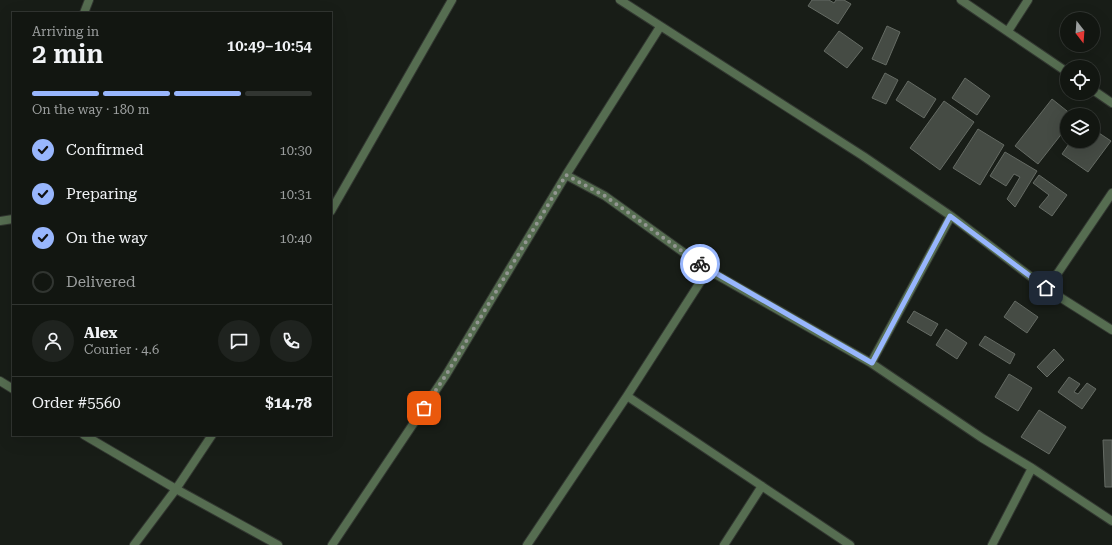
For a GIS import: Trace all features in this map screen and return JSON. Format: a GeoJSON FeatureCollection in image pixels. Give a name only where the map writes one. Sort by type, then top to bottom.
{"type":"FeatureCollection","features":[{"type":"Feature","properties":{"kind":"street"},"geometry":{"type":"LineString","coordinates":[[84,12],[89,0]]}},
{"type":"Feature","properties":{"kind":"street"},"geometry":{"type":"LineString","coordinates":[[332,209],[452,0]]}},
{"type":"Feature","properties":{"kind":"street"},"geometry":{"type":"LineString","coordinates":[[620,0],[863,156],[950,216],[1046,288],[1112,330]]}},
{"type":"Feature","properties":{"kind":"street"},"geometry":{"type":"LineString","coordinates":[[961,0],[1060,67]]}},
{"type":"Feature","properties":{"kind":"street"},"geometry":{"type":"LineString","coordinates":[[1008,31],[1028,0]]}},
{"type":"Feature","properties":{"kind":"street"},"geometry":{"type":"LineString","coordinates":[[332,545],[446,375],[566,175],[660,27]]}},
{"type":"Feature","properties":{"kind":"street"},"geometry":{"type":"LineString","coordinates":[[1100,95],[1112,103]]}},
{"type":"Feature","properties":{"kind":"street"},"geometry":{"type":"LineString","coordinates":[[566,175],[605,196],[708,270],[872,363],[982,438],[1032,468],[1112,521]]}},
{"type":"Feature","properties":{"kind":"street"},"geometry":{"type":"LineString","coordinates":[[1046,288],[1112,193]]}},
{"type":"Feature","properties":{"kind":"street"},"geometry":{"type":"LineString","coordinates":[[872,363],[950,216]]}},
{"type":"Feature","properties":{"kind":"street"},"geometry":{"type":"LineString","coordinates":[[0,221],[12,219]]}},
{"type":"Feature","properties":{"kind":"street"},"geometry":{"type":"LineString","coordinates":[[527,545],[627,396],[708,270]]}},
{"type":"Feature","properties":{"kind":"street"},"geometry":{"type":"LineString","coordinates":[[0,381],[12,387]]}},
{"type":"Feature","properties":{"kind":"street"},"geometry":{"type":"LineString","coordinates":[[627,396],[850,545]]}},
{"type":"Feature","properties":{"kind":"street"},"geometry":{"type":"LineString","coordinates":[[86,436],[176,489],[278,545]]}},
{"type":"Feature","properties":{"kind":"street"},"geometry":{"type":"LineString","coordinates":[[134,545],[176,489],[211,436]]}},
{"type":"Feature","properties":{"kind":"street"},"geometry":{"type":"LineString","coordinates":[[992,545],[1032,468]]}},
{"type":"Feature","properties":{"kind":"street"},"geometry":{"type":"LineString","coordinates":[[724,545],[762,486]]}},
{"type":"Feature","properties":{"kind":"building"},"geometry":{"type":"Polygon","coordinates":[[[812,0],[829,0],[834,3],[836,0],[844,0],[851,4],[838,24],[808,6],[812,0]]]}},
{"type":"Feature","properties":{"kind":"building"},"geometry":{"type":"Polygon","coordinates":[[[887,26],[900,32],[886,65],[872,59],[887,26]]]}},
{"type":"Feature","properties":{"kind":"building"},"geometry":{"type":"Polygon","coordinates":[[[839,31],[863,48],[847,68],[824,51],[839,31]]]}},
{"type":"Feature","properties":{"kind":"building"},"geometry":{"type":"Polygon","coordinates":[[[885,73],[898,80],[886,104],[872,98],[885,73]]]}},
{"type":"Feature","properties":{"kind":"building"},"geometry":{"type":"Polygon","coordinates":[[[965,78],[990,96],[977,115],[952,98],[965,78]]]}},
{"type":"Feature","properties":{"kind":"building"},"geometry":{"type":"Polygon","coordinates":[[[908,81],[936,99],[924,118],[896,100],[908,81]]]}},
{"type":"Feature","properties":{"kind":"building"},"geometry":{"type":"Polygon","coordinates":[[[1052,99],[1063,108],[1060,108],[1060,136],[1038,164],[1015,146],[1052,99]]]}},
{"type":"Feature","properties":{"kind":"building"},"geometry":{"type":"Polygon","coordinates":[[[944,101],[974,122],[940,170],[910,148],[944,101]]]}},
{"type":"Feature","properties":{"kind":"building"},"geometry":{"type":"Polygon","coordinates":[[[978,129],[1004,145],[980,185],[953,168],[978,129]]]}},
{"type":"Feature","properties":{"kind":"building"},"geometry":{"type":"Polygon","coordinates":[[[1100,134],[1111,141],[1088,172],[1062,154],[1066,148],[1100,148],[1100,134]]]}},
{"type":"Feature","properties":{"kind":"building"},"geometry":{"type":"Polygon","coordinates":[[[1005,152],[1037,171],[1015,207],[1007,199],[1020,177],[1014,174],[1006,186],[990,176],[1005,152]]]}},
{"type":"Feature","properties":{"kind":"building"},"geometry":{"type":"Polygon","coordinates":[[[1039,175],[1067,195],[1052,216],[1039,207],[1049,195],[1033,183],[1039,175]]]}},
{"type":"Feature","properties":{"kind":"building"},"geometry":{"type":"Polygon","coordinates":[[[1015,301],[1038,317],[1027,333],[1004,317],[1015,301]]]}},
{"type":"Feature","properties":{"kind":"building"},"geometry":{"type":"Polygon","coordinates":[[[914,311],[938,324],[931,336],[907,322],[914,311]]]}},
{"type":"Feature","properties":{"kind":"building"},"geometry":{"type":"Polygon","coordinates":[[[946,329],[967,343],[957,359],[936,345],[946,329]]]}},
{"type":"Feature","properties":{"kind":"building"},"geometry":{"type":"Polygon","coordinates":[[[985,336],[1015,354],[1010,364],[979,345],[985,336]]]}},
{"type":"Feature","properties":{"kind":"building"},"geometry":{"type":"Polygon","coordinates":[[[1054,349],[1064,360],[1047,377],[1037,367],[1054,349]]]}},
{"type":"Feature","properties":{"kind":"building"},"geometry":{"type":"Polygon","coordinates":[[[1009,374],[1032,388],[1018,411],[995,397],[1009,374]]]}},
{"type":"Feature","properties":{"kind":"building"},"geometry":{"type":"Polygon","coordinates":[[[1069,377],[1080,384],[1074,392],[1078,394],[1087,383],[1096,389],[1082,409],[1058,392],[1069,377]]]}},
{"type":"Feature","properties":{"kind":"building"},"geometry":{"type":"Polygon","coordinates":[[[1039,410],[1066,427],[1049,454],[1021,437],[1039,410]]]}},
{"type":"Feature","properties":{"kind":"building"},"geometry":{"type":"Polygon","coordinates":[[[1103,440],[1112,440],[1112,487],[1105,487],[1103,440]]]}},
{"type":"Feature","properties":{"kind":"way so far"},"geometry":{"type":"LineString","coordinates":[[424,408],[446,375],[566,175],[605,196],[700,264]]}},
{"type":"Feature","properties":{"kind":"route"},"geometry":{"type":"LineString","coordinates":[[700,264],[720,277],[872,363],[950,216],[1046,288]]}}]}
